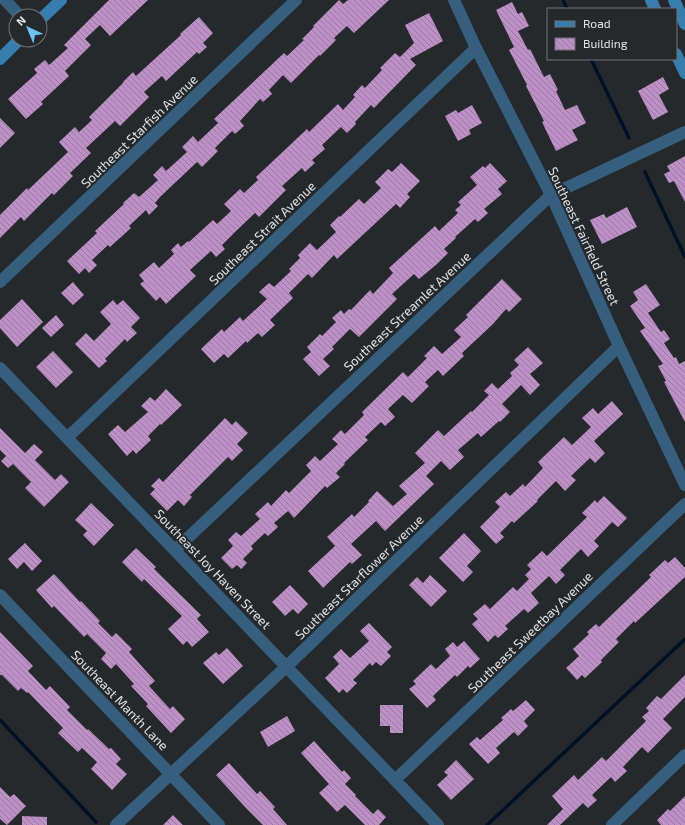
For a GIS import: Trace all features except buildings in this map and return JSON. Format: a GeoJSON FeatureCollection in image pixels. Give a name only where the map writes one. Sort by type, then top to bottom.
{"type":"FeatureCollection","features":[{"type":"Feature","properties":{"kind":"street"},"geometry":{"type":"LineString","coordinates":[[5,0],[12,8]]}},
{"type":"Feature","properties":{"kind":"street"},"geometry":{"type":"LineString","coordinates":[[48,12],[61,0]]}},
{"type":"Feature","properties":{"kind":"street","name":"Southeast Starfish Avenue"},"geometry":{"type":"LineString","coordinates":[[0,282],[296,0]]}},
{"type":"Feature","properties":{"kind":"street","name":"Southeast Fairfield Street"},"geometry":{"type":"LineString","coordinates":[[454,0],[476,48],[551,195],[619,346],[685,485]]}},
{"type":"Feature","properties":{"kind":"street"},"geometry":{"type":"LineString","coordinates":[[674,0],[685,24]]}},
{"type":"Feature","properties":{"kind":"street"},"geometry":{"type":"LineString","coordinates":[[0,59],[12,48]]}},
{"type":"Feature","properties":{"kind":"street","name":"Southeast Strait Avenue"},"geometry":{"type":"LineString","coordinates":[[67,438],[476,48]]}},
{"type":"Feature","properties":{"kind":"street"},"geometry":{"type":"LineString","coordinates":[[677,56],[685,73]]}},
{"type":"Feature","properties":{"kind":"street","name":"Southeast Streamlet Avenue"},"geometry":{"type":"LineString","coordinates":[[175,550],[551,195],[685,132]]}},
{"type":"Feature","properties":{"kind":"street","name":"Southeast Starflower Avenue"},"geometry":{"type":"LineString","coordinates":[[116,825],[286,667],[619,346]]}},
{"type":"Feature","properties":{"kind":"street","name":"Southeast Joy Haven Street"},"geometry":{"type":"LineString","coordinates":[[0,368],[438,825]]}},
{"type":"Feature","properties":{"kind":"street","name":"Southeast Sweetbay Avenue"},"geometry":{"type":"LineString","coordinates":[[395,780],[685,504]]}},
{"type":"Feature","properties":{"kind":"street","name":"Southeast Manth Lane"},"geometry":{"type":"LineString","coordinates":[[0,595],[219,825]]}},
{"type":"Feature","properties":{"kind":"street"},"geometry":{"type":"LineString","coordinates":[[612,825],[685,755]]}},
{"type":"Feature","properties":{"kind":"waterway"},"geometry":{"type":"LineString","coordinates":[[563,0],[567,8]]}},
{"type":"Feature","properties":{"kind":"waterway"},"geometry":{"type":"LineString","coordinates":[[591,60],[629,138]]}},
{"type":"Feature","properties":{"kind":"waterway"},"geometry":{"type":"LineString","coordinates":[[645,172],[685,257]]}},
{"type":"Feature","properties":{"kind":"waterway"},"geometry":{"type":"LineString","coordinates":[[487,825],[685,639]]}},
{"type":"Feature","properties":{"kind":"waterway"},"geometry":{"type":"LineString","coordinates":[[0,720],[96,822]]}}]}
